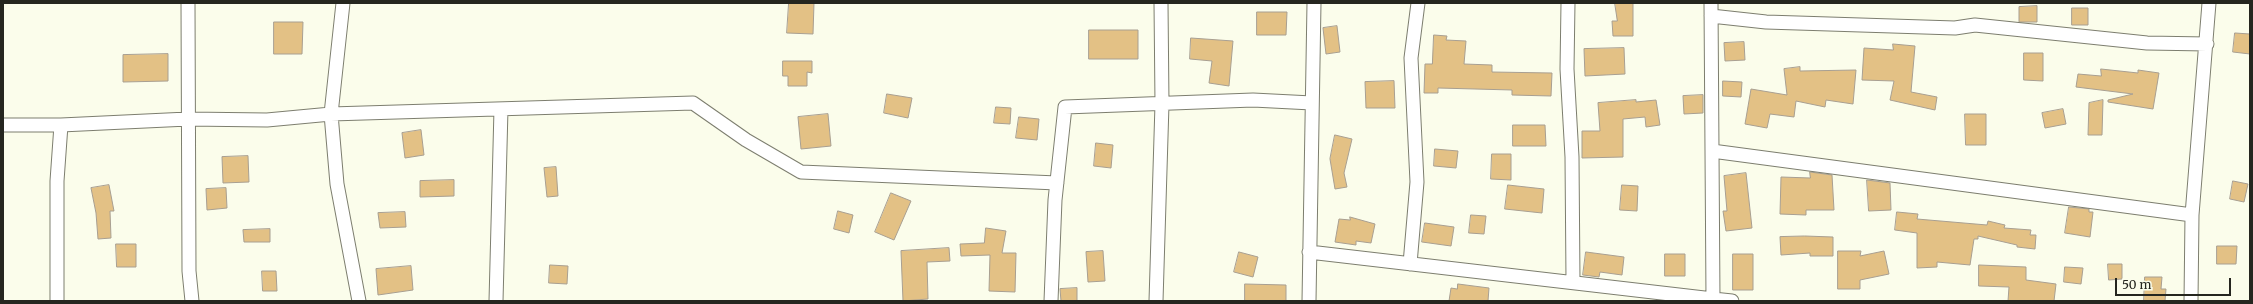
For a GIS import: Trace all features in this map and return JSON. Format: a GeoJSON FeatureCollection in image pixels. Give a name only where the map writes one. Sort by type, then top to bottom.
{"type":"FeatureCollection","features":[{"type":"Feature","properties":{"kind":"street"},"geometry":{"type":"LineString","coordinates":[[188,3],[189,271],[192,301]]}},
{"type":"Feature","properties":{"kind":"street"},"geometry":{"type":"LineString","coordinates":[[343,3],[331,114],[337,184],[359,301]]}},
{"type":"Feature","properties":{"kind":"street"},"geometry":{"type":"LineString","coordinates":[[1156,301],[1162,104],[1161,3]]}},
{"type":"Feature","properties":{"kind":"street"},"geometry":{"type":"LineString","coordinates":[[1309,301],[1314,3]]}},
{"type":"Feature","properties":{"kind":"street"},"geometry":{"type":"LineString","coordinates":[[1410,264],[1417,182],[1411,58],[1418,3]]}},
{"type":"Feature","properties":{"kind":"street"},"geometry":{"type":"LineString","coordinates":[[1568,3],[1567,69],[1572,157],[1573,282]]}},
{"type":"Feature","properties":{"kind":"street"},"geometry":{"type":"LineString","coordinates":[[1711,3],[1713,300]]}},
{"type":"Feature","properties":{"kind":"street"},"geometry":{"type":"LineString","coordinates":[[2191,301],[2192,215],[2208,44],[2210,3]]}},
{"type":"Feature","properties":{"kind":"street"},"geometry":{"type":"LineString","coordinates":[[1711,16],[1766,22],[1955,28],[1975,25],[2147,43],[2208,44]]}},
{"type":"Feature","properties":{"kind":"street"},"geometry":{"type":"LineString","coordinates":[[1051,301],[1057,183],[1065,107],[1253,100],[1312,103]]}},
{"type":"Feature","properties":{"kind":"street"},"geometry":{"type":"LineString","coordinates":[[3,124],[61,125],[188,119],[267,120],[331,114],[693,103],[746,140],[801,172],[1057,183]]}},
{"type":"Feature","properties":{"kind":"street"},"geometry":{"type":"LineString","coordinates":[[496,301],[501,109]]}},
{"type":"Feature","properties":{"kind":"street"},"geometry":{"type":"LineString","coordinates":[[57,301],[57,181],[61,125]]}},
{"type":"Feature","properties":{"kind":"street"},"geometry":{"type":"LineString","coordinates":[[1712,151],[2192,215]]}},
{"type":"Feature","properties":{"kind":"street"},"geometry":{"type":"LineString","coordinates":[[1309,252],[1732,301]]}},
{"type":"Feature","properties":{"kind":"building"},"geometry":{"type":"Polygon","coordinates":[[[789,3],[814,3],[813,34],[787,33],[789,3]]]}},
{"type":"Feature","properties":{"kind":"building"},"geometry":{"type":"Polygon","coordinates":[[[1615,3],[1633,3],[1633,36],[1613,36],[1612,21],[1617,21],[1615,3]]]}},
{"type":"Feature","properties":{"kind":"building"},"geometry":{"type":"Polygon","coordinates":[[[2037,6],[2037,22],[2019,22],[2019,7],[2037,6]]]}},
{"type":"Feature","properties":{"kind":"building"},"geometry":{"type":"Polygon","coordinates":[[[2072,8],[2088,8],[2088,25],[2072,25],[2072,8]]]}},
{"type":"Feature","properties":{"kind":"building"},"geometry":{"type":"Polygon","coordinates":[[[1257,12],[1287,12],[1286,35],[1257,35],[1257,12]]]}},
{"type":"Feature","properties":{"kind":"building"},"geometry":{"type":"Polygon","coordinates":[[[274,22],[303,22],[302,54],[274,54],[274,22]]]}},
{"type":"Feature","properties":{"kind":"building"},"geometry":{"type":"Polygon","coordinates":[[[1337,26],[1340,52],[1326,54],[1323,28],[1337,26]]]}},
{"type":"Feature","properties":{"kind":"building"},"geometry":{"type":"Polygon","coordinates":[[[1089,30],[1138,30],[1138,59],[1089,59],[1089,30]]]}},
{"type":"Feature","properties":{"kind":"building"},"geometry":{"type":"Polygon","coordinates":[[[2235,33],[2250,34],[2250,54],[2233,52],[2235,33]]]}},
{"type":"Feature","properties":{"kind":"building"},"geometry":{"type":"Polygon","coordinates":[[[1434,35],[1447,36],[1446,40],[1466,41],[1464,64],[1492,65],[1492,72],[1552,73],[1551,96],[1512,95],[1512,90],[1438,88],[1438,93],[1424,93],[1425,64],[1432,64],[1434,35]]]}},
{"type":"Feature","properties":{"kind":"building"},"geometry":{"type":"Polygon","coordinates":[[[1191,38],[1233,41],[1229,86],[1209,83],[1212,61],[1190,59],[1191,38]]]}},
{"type":"Feature","properties":{"kind":"building"},"geometry":{"type":"Polygon","coordinates":[[[1744,42],[1745,60],[1725,61],[1724,43],[1744,42]]]}},
{"type":"Feature","properties":{"kind":"building"},"geometry":{"type":"Polygon","coordinates":[[[1893,44],[1915,46],[1911,92],[1937,97],[1935,110],[1890,100],[1894,81],[1862,80],[1864,48],[1893,50],[1893,44]]]}},
{"type":"Feature","properties":{"kind":"building"},"geometry":{"type":"Polygon","coordinates":[[[1624,48],[1625,74],[1585,76],[1584,49],[1624,48]]]}},
{"type":"Feature","properties":{"kind":"building"},"geometry":{"type":"Polygon","coordinates":[[[2024,53],[2043,53],[2043,81],[2024,80],[2024,53]]]}},
{"type":"Feature","properties":{"kind":"building"},"geometry":{"type":"Polygon","coordinates":[[[168,54],[168,81],[123,82],[123,55],[168,54]]]}},
{"type":"Feature","properties":{"kind":"building"},"geometry":{"type":"Polygon","coordinates":[[[783,61],[812,61],[812,73],[807,72],[807,86],[788,86],[788,76],[783,76],[783,61]]]}},
{"type":"Feature","properties":{"kind":"building"},"geometry":{"type":"Polygon","coordinates":[[[1800,67],[1800,71],[1856,70],[1853,104],[1826,100],[1825,107],[1796,101],[1794,117],[1770,114],[1767,128],[1745,124],[1751,89],[1787,95],[1784,69],[1800,67]]]}},
{"type":"Feature","properties":{"kind":"building"},"geometry":{"type":"Polygon","coordinates":[[[2101,69],[2138,73],[2138,70],[2159,73],[2153,109],[2108,102],[2108,100],[2133,94],[2076,87],[2078,74],[2101,76],[2101,69]]]}},
{"type":"Feature","properties":{"kind":"building"},"geometry":{"type":"Polygon","coordinates":[[[1394,81],[1395,108],[1366,108],[1365,82],[1394,81]]]}},
{"type":"Feature","properties":{"kind":"building"},"geometry":{"type":"Polygon","coordinates":[[[1723,81],[1742,82],[1741,97],[1723,96],[1723,81]]]}},
{"type":"Feature","properties":{"kind":"building"},"geometry":{"type":"Polygon","coordinates":[[[887,94],[912,98],[908,118],[884,113],[887,94]]]}},
{"type":"Feature","properties":{"kind":"building"},"geometry":{"type":"Polygon","coordinates":[[[1703,95],[1703,113],[1684,114],[1683,96],[1703,95]]]}},
{"type":"Feature","properties":{"kind":"building"},"geometry":{"type":"Polygon","coordinates":[[[1636,100],[1636,102],[1656,100],[1660,125],[1646,127],[1645,117],[1623,119],[1623,157],[1582,158],[1582,131],[1600,131],[1598,103],[1636,100]]]}},
{"type":"Feature","properties":{"kind":"building"},"geometry":{"type":"Polygon","coordinates":[[[2103,100],[2102,135],[2088,135],[2089,103],[2103,100]]]}},
{"type":"Feature","properties":{"kind":"building"},"geometry":{"type":"Polygon","coordinates":[[[996,107],[1011,108],[1010,124],[994,123],[996,107]]]}},
{"type":"Feature","properties":{"kind":"building"},"geometry":{"type":"Polygon","coordinates":[[[2063,109],[2066,124],[2045,128],[2042,113],[2063,109]]]}},
{"type":"Feature","properties":{"kind":"building"},"geometry":{"type":"Polygon","coordinates":[[[828,114],[831,146],[801,149],[798,117],[828,114]]]}},
{"type":"Feature","properties":{"kind":"building"},"geometry":{"type":"Polygon","coordinates":[[[1965,114],[1986,114],[1986,145],[1966,145],[1965,114]]]}},
{"type":"Feature","properties":{"kind":"building"},"geometry":{"type":"Polygon","coordinates":[[[1019,117],[1039,119],[1037,140],[1016,138],[1019,117]]]}},
{"type":"Feature","properties":{"kind":"building"},"geometry":{"type":"Polygon","coordinates":[[[1513,125],[1545,125],[1546,146],[1513,146],[1513,125]]]}},
{"type":"Feature","properties":{"kind":"building"},"geometry":{"type":"Polygon","coordinates":[[[421,130],[424,155],[405,158],[402,133],[421,130]]]}},
{"type":"Feature","properties":{"kind":"building"},"geometry":{"type":"Polygon","coordinates":[[[1335,135],[1352,139],[1344,173],[1347,187],[1335,189],[1330,159],[1335,135]]]}},
{"type":"Feature","properties":{"kind":"building"},"geometry":{"type":"Polygon","coordinates":[[[1096,143],[1113,145],[1111,168],[1094,166],[1096,143]]]}},
{"type":"Feature","properties":{"kind":"building"},"geometry":{"type":"Polygon","coordinates":[[[1435,149],[1458,151],[1456,168],[1434,166],[1435,149]]]}},
{"type":"Feature","properties":{"kind":"building"},"geometry":{"type":"Polygon","coordinates":[[[1492,154],[1511,154],[1511,180],[1491,179],[1492,154]]]}},
{"type":"Feature","properties":{"kind":"building"},"geometry":{"type":"Polygon","coordinates":[[[248,156],[249,182],[223,183],[222,157],[248,156]]]}},
{"type":"Feature","properties":{"kind":"building"},"geometry":{"type":"Polygon","coordinates":[[[556,167],[558,196],[547,197],[544,168],[556,167]]]}},
{"type":"Feature","properties":{"kind":"building"},"geometry":{"type":"Polygon","coordinates":[[[1810,172],[1832,175],[1834,210],[1806,210],[1806,215],[1780,214],[1781,177],[1810,178],[1810,172]]]}},
{"type":"Feature","properties":{"kind":"building"},"geometry":{"type":"Polygon","coordinates":[[[1746,173],[1752,228],[1726,231],[1723,211],[1727,211],[1724,176],[1746,173]]]}},
{"type":"Feature","properties":{"kind":"building"},"geometry":{"type":"Polygon","coordinates":[[[454,180],[454,196],[420,197],[420,181],[454,180]]]}},
{"type":"Feature","properties":{"kind":"building"},"geometry":{"type":"Polygon","coordinates":[[[1867,180],[1890,183],[1891,210],[1869,211],[1867,180]]]}},
{"type":"Feature","properties":{"kind":"building"},"geometry":{"type":"Polygon","coordinates":[[[2233,181],[2248,184],[2244,202],[2230,199],[2233,181]]]}},
{"type":"Feature","properties":{"kind":"building"},"geometry":{"type":"Polygon","coordinates":[[[109,185],[114,211],[110,211],[111,238],[98,239],[96,213],[91,188],[109,185]]]}},
{"type":"Feature","properties":{"kind":"building"},"geometry":{"type":"Polygon","coordinates":[[[1508,185],[1544,189],[1542,213],[1505,209],[1508,185]]]}},
{"type":"Feature","properties":{"kind":"building"},"geometry":{"type":"Polygon","coordinates":[[[1622,185],[1638,186],[1637,211],[1620,210],[1622,185]]]}},
{"type":"Feature","properties":{"kind":"building"},"geometry":{"type":"Polygon","coordinates":[[[226,188],[227,208],[207,210],[206,189],[226,188]]]}},
{"type":"Feature","properties":{"kind":"building"},"geometry":{"type":"Polygon","coordinates":[[[891,193],[911,201],[894,240],[875,232],[891,193]]]}},
{"type":"Feature","properties":{"kind":"building"},"geometry":{"type":"Polygon","coordinates":[[[2069,207],[2089,209],[2089,212],[2093,212],[2090,237],[2065,233],[2069,207]]]}},
{"type":"Feature","properties":{"kind":"building"},"geometry":{"type":"Polygon","coordinates":[[[838,211],[853,215],[849,233],[834,229],[838,211]]]}},
{"type":"Feature","properties":{"kind":"building"},"geometry":{"type":"Polygon","coordinates":[[[405,212],[406,227],[380,228],[378,213],[405,212]]]}},
{"type":"Feature","properties":{"kind":"building"},"geometry":{"type":"Polygon","coordinates":[[[1897,212],[1918,214],[1917,219],[1987,225],[1988,221],[2005,225],[2004,228],[2031,230],[2030,235],[2036,235],[2035,249],[2017,247],[2017,245],[1978,236],[1978,239],[1974,239],[1970,265],[1937,262],[1937,267],[1917,268],[1917,233],[1895,230],[1897,212]]]}},
{"type":"Feature","properties":{"kind":"building"},"geometry":{"type":"Polygon","coordinates":[[[1471,215],[1486,216],[1484,234],[1469,233],[1471,215]]]}},
{"type":"Feature","properties":{"kind":"building"},"geometry":{"type":"Polygon","coordinates":[[[1350,217],[1375,224],[1371,243],[1356,241],[1356,245],[1335,242],[1339,219],[1350,220],[1350,217]]]}},
{"type":"Feature","properties":{"kind":"building"},"geometry":{"type":"Polygon","coordinates":[[[1425,223],[1454,227],[1451,246],[1422,242],[1425,223]]]}},
{"type":"Feature","properties":{"kind":"building"},"geometry":{"type":"Polygon","coordinates":[[[986,228],[1006,231],[1002,253],[1016,253],[1015,292],[989,291],[990,255],[961,256],[960,244],[984,243],[986,228]]]}},
{"type":"Feature","properties":{"kind":"building"},"geometry":{"type":"Polygon","coordinates":[[[270,229],[270,242],[244,242],[243,230],[270,229]]]}},
{"type":"Feature","properties":{"kind":"building"},"geometry":{"type":"Polygon","coordinates":[[[1780,237],[1833,237],[1833,256],[1810,256],[1810,253],[1781,255],[1780,237]]]}},
{"type":"Feature","properties":{"kind":"building"},"geometry":{"type":"Polygon","coordinates":[[[116,244],[136,244],[136,267],[117,267],[116,244]]]}},
{"type":"Feature","properties":{"kind":"building"},"geometry":{"type":"Polygon","coordinates":[[[2217,246],[2237,246],[2236,264],[2217,264],[2217,246]]]}},
{"type":"Feature","properties":{"kind":"building"},"geometry":{"type":"Polygon","coordinates":[[[949,248],[950,261],[927,262],[928,299],[903,301],[901,251],[949,248]]]}},
{"type":"Feature","properties":{"kind":"building"},"geometry":{"type":"Polygon","coordinates":[[[1103,251],[1105,281],[1088,282],[1086,252],[1103,251]]]}},
{"type":"Feature","properties":{"kind":"building"},"geometry":{"type":"Polygon","coordinates":[[[1838,251],[1861,251],[1860,256],[1884,251],[1889,274],[1860,280],[1860,289],[1838,289],[1838,251]]]}},
{"type":"Feature","properties":{"kind":"building"},"geometry":{"type":"Polygon","coordinates":[[[1239,252],[1258,257],[1253,277],[1234,272],[1239,252]]]}},
{"type":"Feature","properties":{"kind":"building"},"geometry":{"type":"Polygon","coordinates":[[[1586,252],[1624,257],[1622,275],[1600,272],[1599,277],[1583,275],[1586,252]]]}},
{"type":"Feature","properties":{"kind":"building"},"geometry":{"type":"Polygon","coordinates":[[[1665,254],[1685,254],[1685,276],[1665,276],[1665,254]]]}},
{"type":"Feature","properties":{"kind":"building"},"geometry":{"type":"Polygon","coordinates":[[[1733,254],[1753,254],[1753,290],[1733,290],[1733,254]]]}},
{"type":"Feature","properties":{"kind":"building"},"geometry":{"type":"Polygon","coordinates":[[[2108,264],[2122,264],[2122,279],[2109,280],[2108,264]]]}},
{"type":"Feature","properties":{"kind":"building"},"geometry":{"type":"Polygon","coordinates":[[[550,265],[568,266],[567,284],[549,283],[550,265]]]}},
{"type":"Feature","properties":{"kind":"building"},"geometry":{"type":"Polygon","coordinates":[[[1979,265],[2026,267],[2026,280],[2056,284],[2054,301],[2008,301],[2009,287],[1979,286],[1979,265]]]}},
{"type":"Feature","properties":{"kind":"building"},"geometry":{"type":"Polygon","coordinates":[[[411,266],[413,290],[378,295],[376,269],[411,266]]]}},
{"type":"Feature","properties":{"kind":"building"},"geometry":{"type":"Polygon","coordinates":[[[2065,267],[2083,268],[2081,284],[2064,282],[2065,267]]]}},
{"type":"Feature","properties":{"kind":"building"},"geometry":{"type":"Polygon","coordinates":[[[262,271],[276,271],[277,291],[263,291],[262,271]]]}},
{"type":"Feature","properties":{"kind":"building"},"geometry":{"type":"Polygon","coordinates":[[[2145,277],[2162,277],[2161,289],[2166,289],[2165,301],[2144,301],[2145,277]]]}},
{"type":"Feature","properties":{"kind":"building"},"geometry":{"type":"Polygon","coordinates":[[[1245,284],[1286,285],[1286,301],[1245,301],[1245,284]]]}},
{"type":"Feature","properties":{"kind":"building"},"geometry":{"type":"Polygon","coordinates":[[[1458,284],[1489,288],[1488,301],[1449,301],[1451,288],[1457,289],[1458,284]]]}},
{"type":"Feature","properties":{"kind":"building"},"geometry":{"type":"Polygon","coordinates":[[[1077,288],[1077,301],[1061,301],[1060,289],[1077,288]]]}}]}
